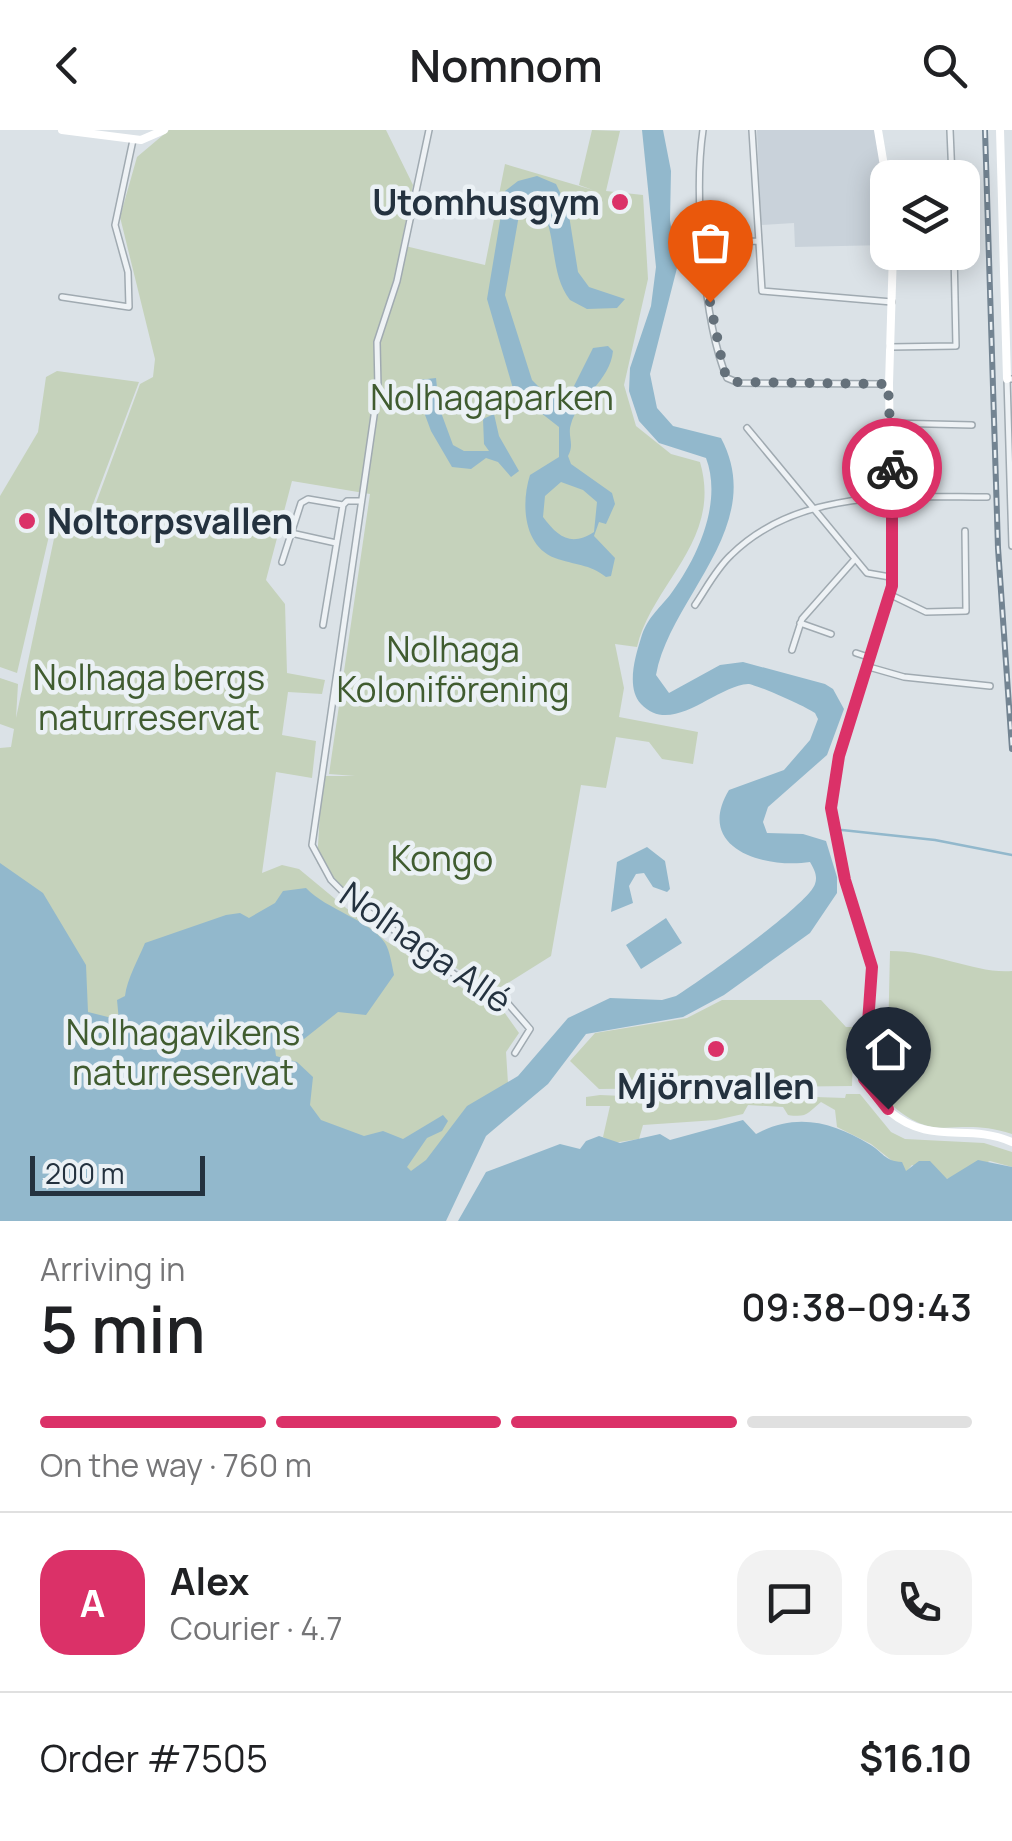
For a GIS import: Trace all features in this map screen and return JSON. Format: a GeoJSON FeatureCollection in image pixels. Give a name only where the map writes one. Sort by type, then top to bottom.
{"type":"FeatureCollection","features":[{"type":"Feature","properties":{"kind":"street"},"geometry":{"type":"LineString","coordinates":[[62,130],[133,140],[153,138],[164,130]]}},
{"type":"Feature","properties":{"kind":"street","name":"Nolhaga Allé"},"geometry":{"type":"LineString","coordinates":[[429,130],[394,293],[377,342],[378,388],[312,846],[331,880],[348,897],[456,976],[515,1008],[530,1030],[515,1054]]}},
{"type":"Feature","properties":{"kind":"street"},"geometry":{"type":"LineString","coordinates":[[704,130],[704,243],[716,336],[726,375],[734,382],[888,384]]}},
{"type":"Feature","properties":{"kind":"street"},"geometry":{"type":"LineString","coordinates":[[752,130],[762,291],[892,302]]}},
{"type":"Feature","properties":{"kind":"street"},"geometry":{"type":"LineString","coordinates":[[878,130],[883,160]]}},
{"type":"Feature","properties":{"kind":"street"},"geometry":{"type":"LineString","coordinates":[[950,130],[951,160]]}},
{"type":"Feature","properties":{"kind":"street"},"geometry":{"type":"LineString","coordinates":[[1000,130],[1008,289],[1012,546]]}},
{"type":"Feature","properties":{"kind":"street"},"geometry":{"type":"LineString","coordinates":[[62,297],[130,307],[128,272],[114,225],[133,140]]}},
{"type":"Feature","properties":{"kind":"street"},"geometry":{"type":"LineString","coordinates":[[704,243],[757,241]]}},
{"type":"Feature","properties":{"kind":"street"},"geometry":{"type":"LineString","coordinates":[[893,270],[888,384],[893,577],[839,756],[831,808],[845,880],[872,967],[864,1079],[888,1109],[921,1132],[984,1134],[1012,1142]]}},
{"type":"Feature","properties":{"kind":"street"},"geometry":{"type":"LineString","coordinates":[[890,347],[956,346],[954,270]]}},
{"type":"Feature","properties":{"kind":"street"},"geometry":{"type":"LineString","coordinates":[[890,423],[972,424]]}},
{"type":"Feature","properties":{"kind":"street"},"geometry":{"type":"LineString","coordinates":[[747,428],[855,558],[874,576],[893,577]]}},
{"type":"Feature","properties":{"kind":"street"},"geometry":{"type":"LineString","coordinates":[[695,605],[736,550],[812,507],[838,500],[987,496]]}},
{"type":"Feature","properties":{"kind":"street"},"geometry":{"type":"LineString","coordinates":[[282,562],[302,502],[308,499],[343,506]]}},
{"type":"Feature","properties":{"kind":"street"},"geometry":{"type":"LineString","coordinates":[[324,625],[343,506],[347,500],[362,501]]}},
{"type":"Feature","properties":{"kind":"street"},"geometry":{"type":"LineString","coordinates":[[890,595],[926,612],[966,611],[965,531]]}},
{"type":"Feature","properties":{"kind":"street"},"geometry":{"type":"LineString","coordinates":[[291,533],[336,543]]}},
{"type":"Feature","properties":{"kind":"street"},"geometry":{"type":"LineString","coordinates":[[792,650],[800,623],[855,558]]}},
{"type":"Feature","properties":{"kind":"street"},"geometry":{"type":"LineString","coordinates":[[800,623],[830,634]]}},
{"type":"Feature","properties":{"kind":"street"},"geometry":{"type":"LineString","coordinates":[[856,653],[904,676],[990,686]]}},
{"type":"Feature","properties":{"kind":"shaded area"},"geometry":{"type":"Polygon","coordinates":[[[757,130],[877,130],[880,160],[870,160],[870,245],[795,247],[794,223],[761,225],[757,130]]]}},
{"type":"Feature","properties":{"kind":"green space"},"geometry":{"type":"Polygon","coordinates":[[[169,130],[386,130],[413,185],[401,245],[485,265],[505,164],[593,190],[579,185],[592,130],[620,131],[606,191],[643,195],[648,279],[624,385],[636,426],[671,454],[700,462],[705,490],[694,538],[656,602],[637,647],[615,644],[624,688],[619,717],[698,732],[693,764],[662,759],[649,742],[616,737],[606,788],[581,785],[551,956],[497,990],[478,983],[344,891],[317,863],[322,776],[355,776],[329,774],[370,494],[292,481],[266,580],[285,604],[287,673],[325,680],[322,694],[288,692],[282,735],[316,741],[312,778],[276,772],[262,873],[282,865],[299,869],[386,941],[483,1001],[497,1002],[519,1033],[506,1052],[508,1083],[454,1125],[428,1160],[395,1221],[0,1221],[0,748],[11,747],[14,729],[0,724],[0,678],[18,684],[16,718],[59,515],[89,522],[140,384],[153,377],[155,359],[120,217],[137,157],[169,130]]]}},
{"type":"Feature","properties":{"kind":"green space","name":"Noltorpsvallen"},"geometry":{"type":"Polygon","coordinates":[[[57,371],[139,382],[87,520],[59,512],[52,523],[17,673],[0,667],[0,496],[38,432],[46,377],[57,371]]]}},
{"type":"Feature","properties":{"kind":"green space"},"geometry":{"type":"Polygon","coordinates":[[[890,951],[1012,971],[1012,1134],[971,1127],[928,1126],[897,1109],[876,1090],[887,1086],[890,951]]]}},
{"type":"Feature","properties":{"kind":"green space","name":"Mjörnvallen"},"geometry":{"type":"Polygon","coordinates":[[[722,1000],[821,1000],[846,1027],[854,1027],[852,1086],[599,1089],[570,1061],[595,1033],[687,1018],[722,1000]]]}},
{"type":"Feature","properties":{"kind":"green space"},"geometry":{"type":"Polygon","coordinates":[[[846,1094],[860,1094],[891,1132],[905,1139],[984,1143],[1012,1152],[1012,1167],[990,1161],[947,1179],[912,1165],[906,1172],[871,1144],[837,1127],[835,1110],[821,1102],[800,1116],[788,1115],[783,1107],[748,1105],[743,1114],[716,1120],[643,1125],[639,1139],[613,1143],[603,1137],[610,1106],[586,1106],[586,1097],[600,1095],[738,1101],[787,1096],[845,1098],[846,1094]]]}},
{"type":"Feature","properties":{"kind":"water","name":"Nolhagavikens naturreservat"},"geometry":{"type":"Polygon","coordinates":[[[642,130],[663,130],[671,171],[670,220],[677,268],[650,374],[657,408],[673,426],[721,438],[732,470],[733,501],[725,531],[665,646],[656,675],[669,693],[720,665],[743,662],[833,689],[844,709],[827,755],[768,807],[763,822],[767,833],[803,834],[826,841],[837,877],[837,893],[810,933],[724,995],[683,1017],[586,1034],[548,1084],[486,1136],[446,1221],[0,1221],[0,863],[43,893],[86,965],[88,1012],[112,1018],[120,1031],[117,1000],[125,996],[145,943],[226,915],[240,913],[249,918],[275,903],[283,891],[306,888],[369,928],[387,946],[394,975],[366,1015],[338,1012],[299,1043],[280,1025],[272,1028],[276,1056],[297,1062],[313,1077],[310,1105],[321,1120],[364,1136],[383,1131],[403,1139],[443,1115],[448,1121],[442,1131],[427,1138],[407,1167],[411,1171],[426,1160],[467,1106],[518,1076],[568,1018],[610,998],[662,1000],[676,996],[775,924],[815,884],[810,862],[755,858],[727,840],[720,827],[721,810],[729,790],[784,770],[810,740],[818,719],[815,713],[748,684],[680,713],[666,715],[653,713],[641,704],[634,690],[634,663],[643,631],[698,548],[711,493],[706,458],[659,443],[639,421],[629,391],[630,368],[651,306],[656,267],[642,130]]]}},
{"type":"Feature","properties":{"kind":"water"},"geometry":{"type":"Polygon","coordinates":[[[537,176],[556,184],[568,209],[578,272],[589,287],[625,299],[617,308],[587,309],[570,300],[558,275],[541,208],[532,197],[522,198],[505,295],[532,380],[545,393],[559,396],[573,388],[593,348],[608,346],[613,351],[606,371],[575,415],[568,456],[571,464],[612,493],[615,504],[606,524],[599,522],[594,536],[615,558],[611,576],[544,552],[536,544],[527,522],[530,475],[559,457],[559,427],[514,392],[487,299],[505,191],[518,181],[537,176]],[[561,482],[545,496],[543,517],[566,538],[578,539],[594,532],[597,502],[583,490],[561,482]]]}},
{"type":"Feature","properties":{"kind":"water"},"geometry":{"type":"Polygon","coordinates":[[[436,378],[439,407],[453,445],[464,451],[489,451],[484,444],[483,419],[494,414],[499,436],[519,471],[511,477],[498,462],[486,458],[471,469],[452,467],[431,431],[418,396],[418,380],[436,378]]]}},
{"type":"Feature","properties":{"kind":"water"},"geometry":{"type":"Polygon","coordinates":[[[647,847],[665,861],[670,889],[667,892],[653,887],[644,873],[636,874],[629,886],[633,903],[611,912],[617,862],[647,847]]]}},
{"type":"Feature","properties":{"kind":"water"},"geometry":{"type":"Polygon","coordinates":[[[666,918],[682,943],[641,969],[626,945],[666,918]]]}},
{"type":"Feature","properties":{"kind":"water"},"geometry":{"type":"Polygon","coordinates":[[[743,1120],[756,1134],[785,1123],[828,1125],[855,1136],[887,1158],[902,1162],[906,1171],[919,1161],[930,1161],[947,1179],[978,1160],[1012,1167],[1012,1221],[458,1221],[486,1172],[560,1144],[580,1149],[586,1141],[599,1136],[620,1143],[660,1134],[670,1140],[743,1120]]]}},
{"type":"Feature","properties":{"kind":"waterway"},"geometry":{"type":"LineString","coordinates":[[842,830],[935,840],[1012,855]]}},
{"type":"Feature","properties":{"kind":"railway"},"geometry":{"type":"LineString","coordinates":[[985,130],[998,548],[1012,749]]}},
{"type":"Feature","properties":{"kind":"way so far"},"geometry":{"type":"LineString","coordinates":[[710,302],[724,371],[731,382],[888,384],[892,468]]}},
{"type":"Feature","properties":{"kind":"place","name":"Utomhusgym"},"geometry":{"type":"Point","coordinates":[620,202]}},
{"type":"Feature","properties":{"kind":"place","name":"Noltorpsvallen"},"geometry":{"type":"Point","coordinates":[27,521]}},
{"type":"Feature","properties":{"kind":"place","name":"Mjörnvallen"},"geometry":{"type":"Point","coordinates":[716,1049]}},
{"type":"Feature","properties":{"kind":"route"},"geometry":{"type":"LineString","coordinates":[[888,1109],[864,1079],[872,967],[845,880],[831,808],[839,756],[892,586],[892,468]]}},
{"type":"Feature","properties":{"kind":"park label","name":"Nolhagaparken"},"geometry":{"type":"Point","coordinates":[492,397]}},
{"type":"Feature","properties":{"kind":"park label","name":"Nolhaga Koloniförening"},"geometry":{"type":"Point","coordinates":[453,669]}},
{"type":"Feature","properties":{"kind":"park label","name":"Nolhaga bergs naturreservat"},"geometry":{"type":"Point","coordinates":[149,697]}},
{"type":"Feature","properties":{"kind":"park label","name":"Kongo"},"geometry":{"type":"Point","coordinates":[442,858]}}]}
